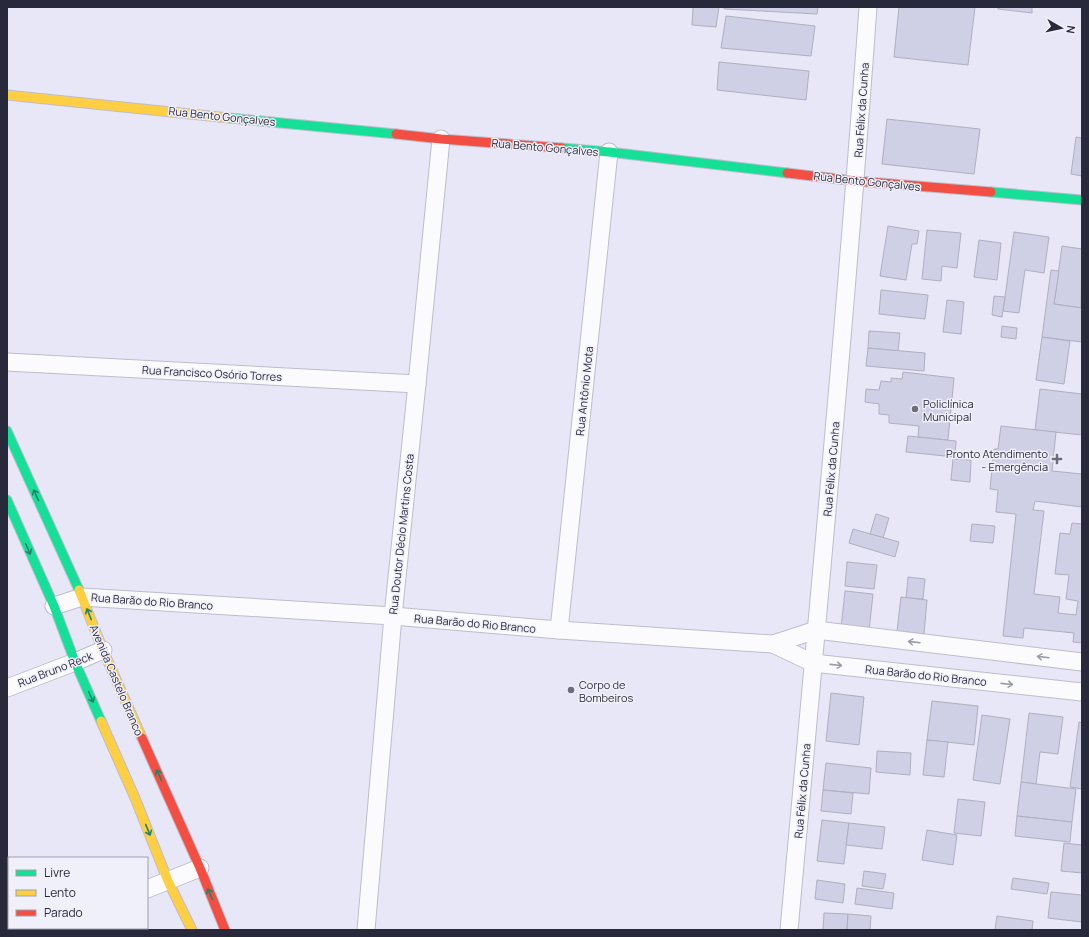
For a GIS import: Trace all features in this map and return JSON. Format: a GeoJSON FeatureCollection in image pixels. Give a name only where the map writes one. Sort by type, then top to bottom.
{"type":"FeatureCollection","features":[{"type":"Feature","properties":{"kind":"street","name":"Rua Félix da Cunha"},"geometry":{"type":"LineString","coordinates":[[789,930],[856,181],[868,7]]}},
{"type":"Feature","properties":{"kind":"street","name":"Rua Bento Gonçalves"},"geometry":{"type":"LineString","coordinates":[[7,95],[441,139],[608,152],[856,181],[1082,200]]}},
{"type":"Feature","properties":{"kind":"street","name":"Rua Doutor Décio Martins Costa"},"geometry":{"type":"LineString","coordinates":[[366,930],[393,616],[441,139]]}},
{"type":"Feature","properties":{"kind":"street","name":"Rua Antônio Mota"},"geometry":{"type":"LineString","coordinates":[[559,630],[608,152]]}},
{"type":"Feature","properties":{"kind":"street","name":"Rua Francisco Osório Torres"},"geometry":{"type":"LineString","coordinates":[[7,362],[417,384]]}},
{"type":"Feature","properties":{"kind":"street","name":"Avenida Castelo Branco"},"geometry":{"type":"LineString","coordinates":[[7,431],[82,597],[103,650],[200,868],[225,930]]}},
{"type":"Feature","properties":{"kind":"street"},"geometry":{"type":"LineString","coordinates":[[7,500],[54,606],[75,662],[135,798],[168,881],[192,930]]}},
{"type":"Feature","properties":{"kind":"street","name":"Rua Barão do Rio Branco"},"geometry":{"type":"LineString","coordinates":[[82,597],[393,616],[559,630],[773,644],[813,663],[1082,692]]}},
{"type":"Feature","properties":{"kind":"street"},"geometry":{"type":"LineString","coordinates":[[54,606],[82,597]]}},
{"type":"Feature","properties":{"kind":"street","name":"Rua Barão do Rio Branco"},"geometry":{"type":"LineString","coordinates":[[773,644],[816,630],[1082,662]]}},
{"type":"Feature","properties":{"kind":"street","name":"Rua Bruno Reck"},"geometry":{"type":"LineString","coordinates":[[7,688],[103,650]]}},
{"type":"Feature","properties":{"kind":"street"},"geometry":{"type":"LineString","coordinates":[[148,889],[200,868]]}},
{"type":"Feature","properties":{"kind":"building"},"geometry":{"type":"Polygon","coordinates":[[[693,7],[719,7],[716,27],[692,25],[693,7]]]}},
{"type":"Feature","properties":{"kind":"building"},"geometry":{"type":"Polygon","coordinates":[[[724,7],[818,7],[817,14],[724,9],[724,7]]]}},
{"type":"Feature","properties":{"kind":"building"},"geometry":{"type":"Polygon","coordinates":[[[899,7],[975,7],[968,65],[894,57],[899,7]]]}},
{"type":"Feature","properties":{"kind":"building"},"geometry":{"type":"Polygon","coordinates":[[[998,7],[1032,7],[1032,13],[998,9],[998,7]]]}},
{"type":"Feature","properties":{"kind":"building"},"geometry":{"type":"Polygon","coordinates":[[[726,16],[815,26],[811,56],[721,48],[726,16]]]}},
{"type":"Feature","properties":{"kind":"building"},"geometry":{"type":"Polygon","coordinates":[[[719,62],[809,71],[806,100],[717,90],[719,62]]]}},
{"type":"Feature","properties":{"kind":"building"},"geometry":{"type":"Polygon","coordinates":[[[887,119],[980,129],[974,174],[882,164],[887,119]]]}},
{"type":"Feature","properties":{"kind":"building"},"geometry":{"type":"Polygon","coordinates":[[[1076,137],[1082,138],[1082,176],[1071,174],[1076,137]]]}},
{"type":"Feature","properties":{"kind":"building"},"geometry":{"type":"Polygon","coordinates":[[[888,226],[919,231],[917,244],[912,244],[906,280],[880,276],[888,226]]]}},
{"type":"Feature","properties":{"kind":"building"},"geometry":{"type":"Polygon","coordinates":[[[927,230],[961,233],[957,268],[942,266],[941,281],[922,279],[927,230]]]}},
{"type":"Feature","properties":{"kind":"building"},"geometry":{"type":"Polygon","coordinates":[[[1014,232],[1049,237],[1044,273],[1025,270],[1019,313],[1003,311],[1014,232]]]}},
{"type":"Feature","properties":{"kind":"building"},"geometry":{"type":"Polygon","coordinates":[[[979,240],[1001,243],[997,280],[974,277],[979,240]]]}},
{"type":"Feature","properties":{"kind":"building"},"geometry":{"type":"Polygon","coordinates":[[[1062,246],[1082,249],[1081,308],[1054,304],[1062,246]]]}},
{"type":"Feature","properties":{"kind":"building"},"geometry":{"type":"Polygon","coordinates":[[[1051,270],[1059,271],[1054,304],[1082,308],[1082,342],[1042,337],[1051,270]]]}},
{"type":"Feature","properties":{"kind":"building"},"geometry":{"type":"Polygon","coordinates":[[[881,290],[928,295],[925,319],[879,314],[881,290]]]}},
{"type":"Feature","properties":{"kind":"building"},"geometry":{"type":"Polygon","coordinates":[[[994,296],[1005,297],[1002,317],[992,315],[994,296]]]}},
{"type":"Feature","properties":{"kind":"building"},"geometry":{"type":"Polygon","coordinates":[[[947,300],[964,302],[961,334],[943,332],[947,300]]]}},
{"type":"Feature","properties":{"kind":"building"},"geometry":{"type":"Polygon","coordinates":[[[1002,326],[1017,328],[1016,339],[1001,337],[1002,326]]]}},
{"type":"Feature","properties":{"kind":"building"},"geometry":{"type":"Polygon","coordinates":[[[869,331],[900,333],[898,351],[868,348],[869,331]]]}},
{"type":"Feature","properties":{"kind":"building"},"geometry":{"type":"Polygon","coordinates":[[[1042,337],[1070,341],[1064,384],[1036,380],[1042,337]]]}},
{"type":"Feature","properties":{"kind":"building"},"geometry":{"type":"Polygon","coordinates":[[[868,348],[925,353],[924,371],[866,366],[868,348]]]}},
{"type":"Feature","properties":{"kind":"building","name":"Policlínica Municipal"},"geometry":{"type":"Polygon","coordinates":[[[903,372],[954,378],[948,440],[918,437],[919,426],[889,423],[889,415],[879,414],[879,404],[865,402],[866,389],[879,390],[881,381],[891,382],[891,378],[902,379],[903,372]]]}},
{"type":"Feature","properties":{"kind":"building"},"geometry":{"type":"Polygon","coordinates":[[[1040,389],[1082,394],[1082,435],[1035,430],[1040,389]]]}},
{"type":"Feature","properties":{"kind":"building"},"geometry":{"type":"Polygon","coordinates":[[[1001,426],[1056,432],[1052,471],[1082,474],[1082,507],[1035,501],[1033,510],[1044,511],[1034,594],[1060,597],[1058,613],[1076,615],[1078,601],[1066,599],[1069,575],[1055,574],[1060,533],[1070,534],[1072,523],[1082,524],[1082,643],[1073,642],[1074,633],[1024,628],[1023,638],[1003,636],[1016,514],[996,512],[998,490],[990,489],[994,449],[998,449],[1001,426]]]}},
{"type":"Feature","properties":{"kind":"building"},"geometry":{"type":"Polygon","coordinates":[[[908,436],[956,441],[955,457],[906,452],[908,436]]]}},
{"type":"Feature","properties":{"kind":"building"},"geometry":{"type":"Polygon","coordinates":[[[953,459],[971,460],[970,482],[951,480],[953,459]]]}},
{"type":"Feature","properties":{"kind":"building"},"geometry":{"type":"Polygon","coordinates":[[[876,514],[889,518],[883,538],[870,534],[876,514]]]}},
{"type":"Feature","properties":{"kind":"building"},"geometry":{"type":"Polygon","coordinates":[[[972,524],[995,526],[993,543],[970,541],[972,524]]]}},
{"type":"Feature","properties":{"kind":"building"},"geometry":{"type":"Polygon","coordinates":[[[853,529],[899,542],[895,557],[849,543],[853,529]]]}},
{"type":"Feature","properties":{"kind":"building"},"geometry":{"type":"Polygon","coordinates":[[[847,562],[877,565],[874,589],[845,586],[847,562]]]}},
{"type":"Feature","properties":{"kind":"building"},"geometry":{"type":"Polygon","coordinates":[[[908,577],[925,579],[923,599],[906,598],[908,577]]]}},
{"type":"Feature","properties":{"kind":"building"},"geometry":{"type":"Polygon","coordinates":[[[845,591],[873,594],[869,631],[841,628],[845,591]]]}},
{"type":"Feature","properties":{"kind":"building"},"geometry":{"type":"Polygon","coordinates":[[[901,597],[927,600],[924,634],[897,631],[901,597]]]}},
{"type":"Feature","properties":{"kind":"building"},"geometry":{"type":"Polygon","coordinates":[[[831,693],[864,697],[859,745],[826,741],[831,693]]]}},
{"type":"Feature","properties":{"kind":"building"},"geometry":{"type":"Polygon","coordinates":[[[932,701],[978,706],[974,745],[927,740],[932,701]]]}},
{"type":"Feature","properties":{"kind":"building"},"geometry":{"type":"Polygon","coordinates":[[[1029,713],[1063,717],[1058,754],[1040,752],[1036,784],[1021,782],[1029,713]]]}},
{"type":"Feature","properties":{"kind":"building"},"geometry":{"type":"Polygon","coordinates":[[[982,715],[1010,719],[1000,784],[973,780],[982,715]]]}},
{"type":"Feature","properties":{"kind":"building"},"geometry":{"type":"Polygon","coordinates":[[[1079,722],[1082,723],[1082,789],[1070,787],[1079,722]]]}},
{"type":"Feature","properties":{"kind":"building"},"geometry":{"type":"Polygon","coordinates":[[[927,740],[948,742],[944,777],[923,775],[927,740]]]}},
{"type":"Feature","properties":{"kind":"building"},"geometry":{"type":"Polygon","coordinates":[[[877,751],[911,753],[910,775],[876,772],[877,751]]]}},
{"type":"Feature","properties":{"kind":"building"},"geometry":{"type":"Polygon","coordinates":[[[826,763],[871,768],[869,794],[823,790],[826,763]]]}},
{"type":"Feature","properties":{"kind":"building"},"geometry":{"type":"Polygon","coordinates":[[[1021,782],[1076,789],[1072,822],[1017,816],[1021,782]]]}},
{"type":"Feature","properties":{"kind":"building"},"geometry":{"type":"Polygon","coordinates":[[[823,790],[853,793],[851,814],[821,811],[823,790]]]}},
{"type":"Feature","properties":{"kind":"building"},"geometry":{"type":"Polygon","coordinates":[[[958,799],[985,802],[981,836],[954,833],[958,799]]]}},
{"type":"Feature","properties":{"kind":"building"},"geometry":{"type":"Polygon","coordinates":[[[1017,816],[1072,822],[1070,842],[1015,836],[1017,816]]]}},
{"type":"Feature","properties":{"kind":"building"},"geometry":{"type":"Polygon","coordinates":[[[822,820],[849,823],[844,864],[817,861],[822,820]]]}},
{"type":"Feature","properties":{"kind":"building"},"geometry":{"type":"Polygon","coordinates":[[[849,823],[885,827],[882,849],[846,845],[849,823]]]}},
{"type":"Feature","properties":{"kind":"building"},"geometry":{"type":"Polygon","coordinates":[[[927,830],[957,835],[953,865],[922,860],[927,830]]]}},
{"type":"Feature","properties":{"kind":"building"},"geometry":{"type":"Polygon","coordinates":[[[1064,843],[1082,845],[1082,873],[1061,871],[1064,843]]]}},
{"type":"Feature","properties":{"kind":"building"},"geometry":{"type":"Polygon","coordinates":[[[864,871],[886,874],[883,889],[862,886],[864,871]]]}},
{"type":"Feature","properties":{"kind":"building"},"geometry":{"type":"Polygon","coordinates":[[[1013,878],[1049,883],[1047,894],[1011,889],[1013,878]]]}},
{"type":"Feature","properties":{"kind":"building"},"geometry":{"type":"Polygon","coordinates":[[[817,880],[845,884],[843,903],[815,899],[817,880]]]}},
{"type":"Feature","properties":{"kind":"building"},"geometry":{"type":"Polygon","coordinates":[[[857,888],[894,893],[892,909],[855,904],[857,888]]]}},
{"type":"Feature","properties":{"kind":"building"},"geometry":{"type":"Polygon","coordinates":[[[1051,892],[1082,895],[1082,922],[1048,918],[1051,892]]]}},
{"type":"Feature","properties":{"kind":"building"},"geometry":{"type":"Polygon","coordinates":[[[824,913],[848,914],[847,930],[823,930],[824,913]]]}},
{"type":"Feature","properties":{"kind":"building"},"geometry":{"type":"Polygon","coordinates":[[[848,914],[871,916],[870,930],[847,930],[848,914]]]}},
{"type":"Feature","properties":{"kind":"building"},"geometry":{"type":"Polygon","coordinates":[[[997,916],[1033,921],[1032,930],[995,930],[997,916]]]}},
{"type":"Feature","properties":{"kind":"traffic: fast"},"geometry":{"type":"LineString","coordinates":[[229,118],[396,134]]}},
{"type":"Feature","properties":{"kind":"traffic: fast"},"geometry":{"type":"LineString","coordinates":[[562,148],[609,152],[787,173]]}},
{"type":"Feature","properties":{"kind":"traffic: fast"},"geometry":{"type":"LineString","coordinates":[[991,192],[1082,200]]}},
{"type":"Feature","properties":{"kind":"traffic: fast"},"geometry":{"type":"LineString","coordinates":[[7,431],[79,590]]}},
{"type":"Feature","properties":{"kind":"traffic: fast"},"geometry":{"type":"LineString","coordinates":[[7,500],[54,606],[75,662],[101,721]]}},
{"type":"Feature","properties":{"kind":"traffic: slow"},"geometry":{"type":"LineString","coordinates":[[7,95],[229,118]]}},
{"type":"Feature","properties":{"kind":"traffic: slow"},"geometry":{"type":"LineString","coordinates":[[79,590],[103,650],[142,738]]}},
{"type":"Feature","properties":{"kind":"traffic: slow"},"geometry":{"type":"LineString","coordinates":[[101,721],[135,798],[168,881],[192,930]]}},
{"type":"Feature","properties":{"kind":"traffic: jam"},"geometry":{"type":"LineString","coordinates":[[396,134],[441,139],[562,148]]}},
{"type":"Feature","properties":{"kind":"traffic: jam"},"geometry":{"type":"LineString","coordinates":[[787,173],[856,181],[991,192]]}},
{"type":"Feature","properties":{"kind":"traffic: jam"},"geometry":{"type":"LineString","coordinates":[[142,738],[200,868],[225,930]]}},
{"type":"Feature","properties":{"kind":"place","name":"Policlínica Municipal"},"geometry":{"type":"Point","coordinates":[915,409]}},
{"type":"Feature","properties":{"kind":"place","name":"Pronto Atendimento - Emergência"},"geometry":{"type":"Point","coordinates":[1057,459]}},
{"type":"Feature","properties":{"kind":"place","name":"Corpo de Bombeiros"},"geometry":{"type":"Point","coordinates":[571,690]}}]}
